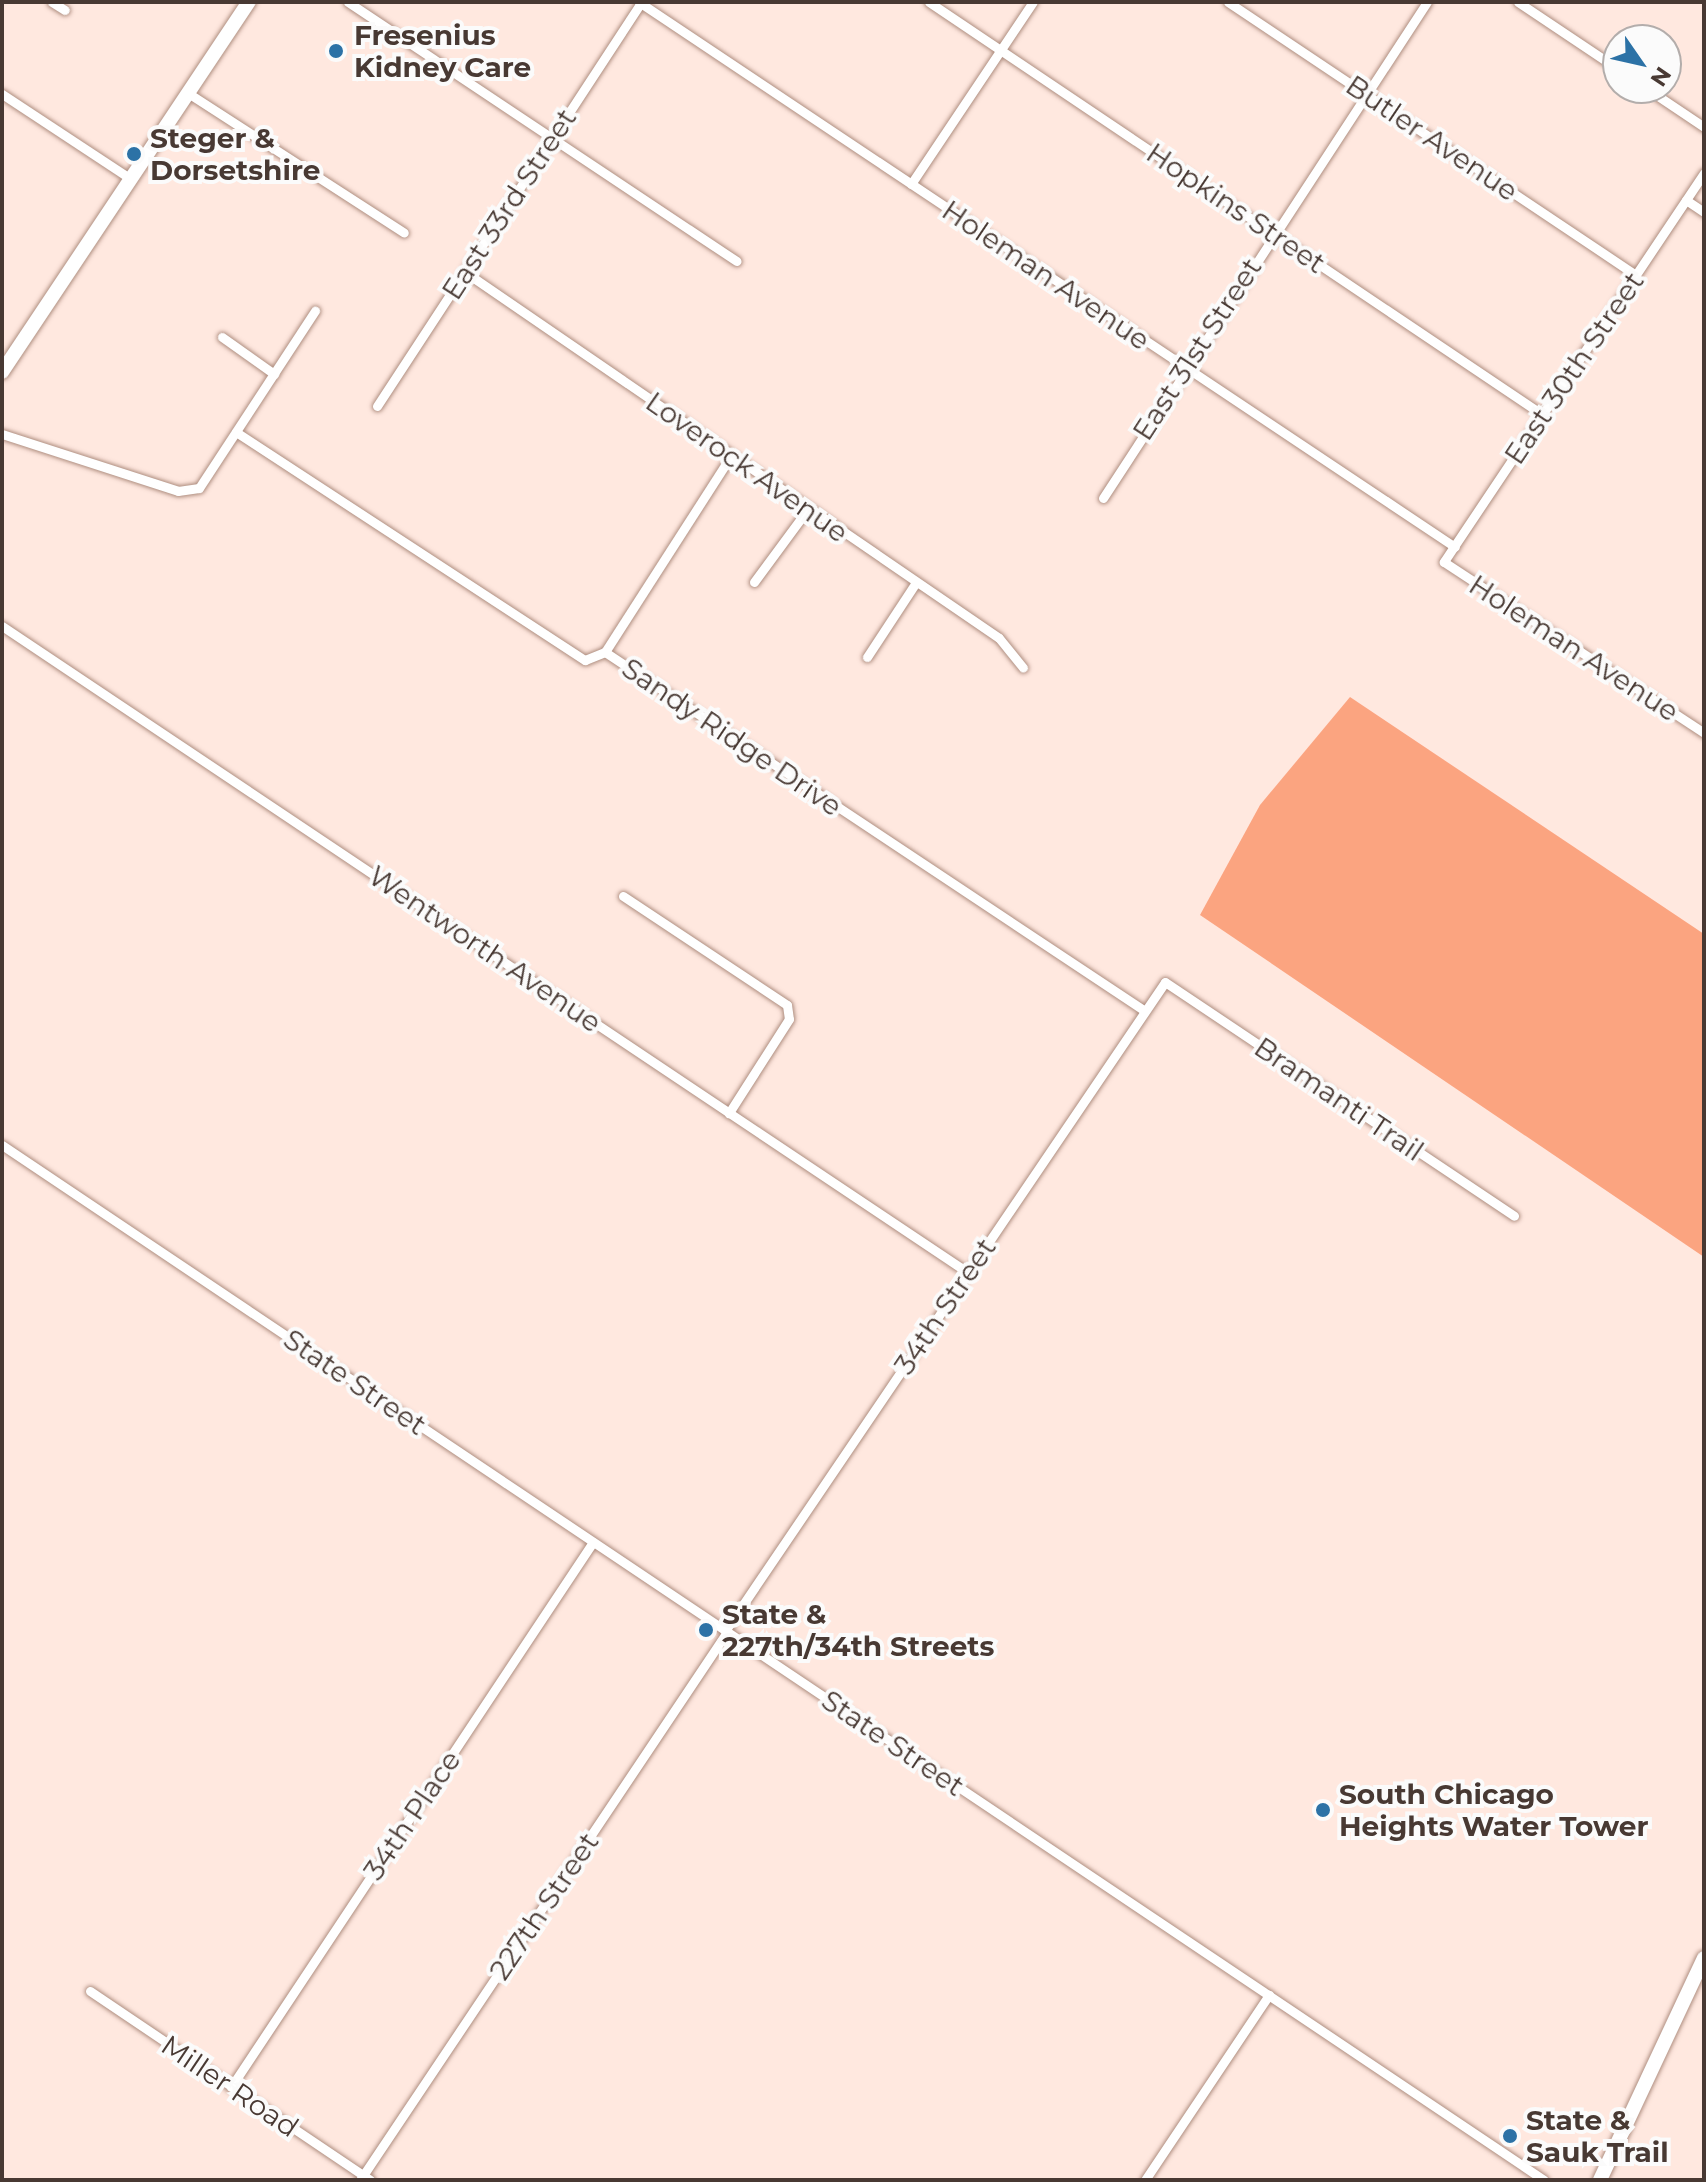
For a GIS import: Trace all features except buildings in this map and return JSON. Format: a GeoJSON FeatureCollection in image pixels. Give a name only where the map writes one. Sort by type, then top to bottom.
{"type":"FeatureCollection","features":[{"type":"Feature","properties":{"kind":"street"},"geometry":{"type":"LineString","coordinates":[[52,2],[65,10]]}},
{"type":"Feature","properties":{"kind":"street"},"geometry":{"type":"LineString","coordinates":[[2,372],[249,2]]}},
{"type":"Feature","properties":{"kind":"street"},"geometry":{"type":"LineString","coordinates":[[348,2],[736,261]]}},
{"type":"Feature","properties":{"kind":"street","name":"East 33rd Street"},"geometry":{"type":"LineString","coordinates":[[377,406],[640,2]]}},
{"type":"Feature","properties":{"kind":"street","name":"Holeman Avenue"},"geometry":{"type":"LineString","coordinates":[[640,2],[1455,547]]}},
{"type":"Feature","properties":{"kind":"street","name":"Hopkins Street"},"geometry":{"type":"LineString","coordinates":[[929,2],[1543,415]]}},
{"type":"Feature","properties":{"kind":"street"},"geometry":{"type":"LineString","coordinates":[[911,184],[1033,2]]}},
{"type":"Feature","properties":{"kind":"street","name":"Butler Avenue"},"geometry":{"type":"LineString","coordinates":[[1228,2],[1636,275]]}},
{"type":"Feature","properties":{"kind":"street","name":"East 31st Street"},"geometry":{"type":"LineString","coordinates":[[1103,498],[1184,367],[1427,2]]}},
{"type":"Feature","properties":{"kind":"street"},"geometry":{"type":"LineString","coordinates":[[1518,2],[1602,58]]}},
{"type":"Feature","properties":{"kind":"street"},"geometry":{"type":"LineString","coordinates":[[188,93],[404,233]]}},
{"type":"Feature","properties":{"kind":"street"},"geometry":{"type":"LineString","coordinates":[[3,97],[131,179]]}},
{"type":"Feature","properties":{"kind":"street"},"geometry":{"type":"LineString","coordinates":[[1670,104],[1704,127]]}},
{"type":"Feature","properties":{"kind":"street","name":"East 30th Street"},"geometry":{"type":"LineString","coordinates":[[1444,562],[1704,173]]}},
{"type":"Feature","properties":{"kind":"street"},"geometry":{"type":"LineString","coordinates":[[1686,200],[1704,212]]}},
{"type":"Feature","properties":{"kind":"street","name":"Loverock Avenue"},"geometry":{"type":"LineString","coordinates":[[465,272],[807,510],[999,638],[1023,668]]}},
{"type":"Feature","properties":{"kind":"street"},"geometry":{"type":"LineString","coordinates":[[2,434],[178,491],[199,488],[315,311]]}},
{"type":"Feature","properties":{"kind":"street"},"geometry":{"type":"LineString","coordinates":[[222,337],[274,374]]}},
{"type":"Feature","properties":{"kind":"street","name":"Sandy Ridge Drive"},"geometry":{"type":"LineString","coordinates":[[236,432],[585,660],[605,652],[1145,1011]]}},
{"type":"Feature","properties":{"kind":"street"},"geometry":{"type":"LineString","coordinates":[[605,652],[731,456]]}},
{"type":"Feature","properties":{"kind":"street"},"geometry":{"type":"LineString","coordinates":[[754,582],[807,510]]}},
{"type":"Feature","properties":{"kind":"street","name":"Holeman Avenue"},"geometry":{"type":"LineString","coordinates":[[1444,562],[1704,733]]}},
{"type":"Feature","properties":{"kind":"street"},"geometry":{"type":"LineString","coordinates":[[867,657],[915,584]]}},
{"type":"Feature","properties":{"kind":"street","name":"Wentworth Avenue"},"geometry":{"type":"LineString","coordinates":[[2,626],[967,1272]]}},
{"type":"Feature","properties":{"kind":"street"},"geometry":{"type":"LineString","coordinates":[[623,896],[787,1005],[789,1019],[729,1113]]}},
{"type":"Feature","properties":{"kind":"street","name":"34th Street"},"geometry":{"type":"LineString","coordinates":[[726,1631],[1165,982]]}},
{"type":"Feature","properties":{"kind":"street","name":"Bramanti Trail"},"geometry":{"type":"LineString","coordinates":[[1165,982],[1514,1216]]}},
{"type":"Feature","properties":{"kind":"street","name":"State Street"},"geometry":{"type":"LineString","coordinates":[[2,1145],[1544,2180]]}},
{"type":"Feature","properties":{"kind":"street","name":"34th Place"},"geometry":{"type":"LineString","coordinates":[[231,2087],[593,1542]]}},
{"type":"Feature","properties":{"kind":"street","name":"227th Street"},"geometry":{"type":"LineString","coordinates":[[364,2179],[726,1631]]}},
{"type":"Feature","properties":{"kind":"street"},"geometry":{"type":"LineString","coordinates":[[1600,2180],[1704,1958]]}},
{"type":"Feature","properties":{"kind":"street","name":"Miller Road"},"geometry":{"type":"LineString","coordinates":[[90,1991],[364,2179]]}},
{"type":"Feature","properties":{"kind":"street"},"geometry":{"type":"LineString","coordinates":[[1145,2180],[1269,1995]]}},
{"type":"Feature","properties":{"kind":"shaded area"},"geometry":{"type":"Polygon","coordinates":[[[1350,697],[1704,934],[1704,1257],[1200,915],[1260,805],[1350,697]]]}},
{"type":"Feature","properties":{"kind":"place","name":"Fresenius Kidney Care"},"geometry":{"type":"Point","coordinates":[336,51]}},
{"type":"Feature","properties":{"kind":"place","name":"Steger & Dorsetshire"},"geometry":{"type":"Point","coordinates":[134,154]}},
{"type":"Feature","properties":{"kind":"place","name":"State & 227th/34th Streets"},"geometry":{"type":"Point","coordinates":[706,1630]}},
{"type":"Feature","properties":{"kind":"place","name":"South Chicago Heights Water Tower"},"geometry":{"type":"Point","coordinates":[1323,1810]}},
{"type":"Feature","properties":{"kind":"place","name":"State & Sauk Trail"},"geometry":{"type":"Point","coordinates":[1510,2136]}}]}
